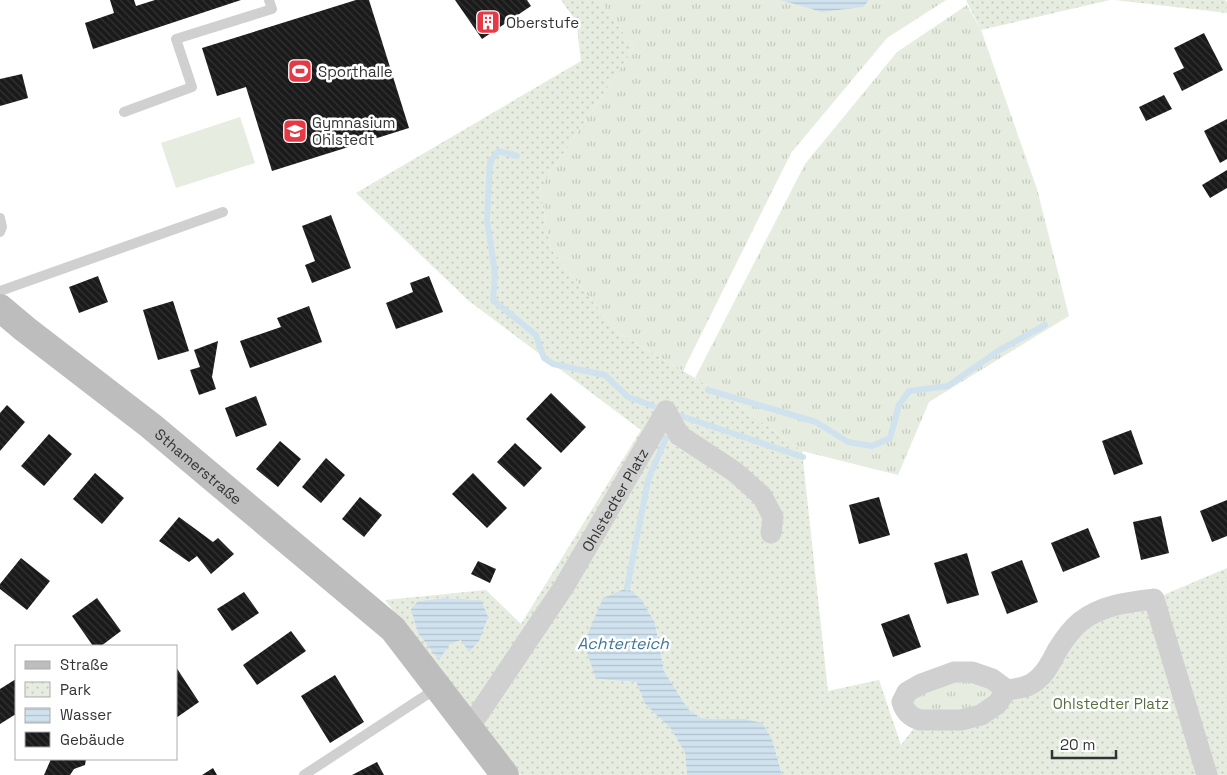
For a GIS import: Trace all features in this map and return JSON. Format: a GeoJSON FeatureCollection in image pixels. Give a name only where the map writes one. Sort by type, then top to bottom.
{"type":"FeatureCollection","features":[{"type":"Feature","properties":{"kind":"street","name":"Sthamerstraße"},"geometry":{"type":"LineString","coordinates":[[0,308],[151,426],[393,629],[438,687]]}},
{"type":"Feature","properties":{"kind":"street","name":"Ohlstedter Platz"},"geometry":{"type":"LineString","coordinates":[[469,728],[564,585],[666,412],[679,435],[735,472],[762,496],[773,517],[771,533]]}},
{"type":"Feature","properties":{"kind":"street"},"geometry":{"type":"LineString","coordinates":[[1007,690],[1030,685],[1041,677],[1052,663],[1059,648],[1078,623],[1092,613],[1119,604],[1154,599],[1207,775]]}},
{"type":"Feature","properties":{"kind":"street"},"geometry":{"type":"LineString","coordinates":[[438,687],[504,775]]}},
{"type":"Feature","properties":{"kind":"lane"},"geometry":{"type":"LineString","coordinates":[[124,112],[192,87],[176,40],[272,10],[269,0]]}},
{"type":"Feature","properties":{"kind":"lane"},"geometry":{"type":"LineString","coordinates":[[0,291],[223,212]]}},
{"type":"Feature","properties":{"kind":"lane"},"geometry":{"type":"LineString","coordinates":[[0,218],[2,227],[0,232]]}},
{"type":"Feature","properties":{"kind":"lane"},"geometry":{"type":"LineString","coordinates":[[304,775],[438,687]]}},
{"type":"Feature","properties":{"kind":"green space"},"geometry":{"type":"Polygon","coordinates":[[[561,0],[599,0],[634,48],[540,188],[550,248],[617,332],[727,397],[802,451],[828,691],[879,680],[901,745],[920,720],[961,720],[1030,685],[1079,623],[1154,599],[1227,568],[1227,775],[782,775],[772,739],[722,719],[701,718],[688,709],[664,671],[655,623],[596,679],[636,682],[645,704],[671,729],[685,753],[687,775],[520,775],[385,600],[486,590],[521,624],[641,430],[469,301],[356,193],[581,61],[576,21],[561,0]],[[443,598],[418,601],[450,643],[461,640],[481,600],[443,598]]]}},
{"type":"Feature","properties":{"kind":"green space"},"geometry":{"type":"Polygon","coordinates":[[[599,0],[946,0],[887,38],[791,153],[683,371],[617,332],[550,248],[540,188],[634,48],[599,0]]]}},
{"type":"Feature","properties":{"kind":"green space"},"geometry":{"type":"Polygon","coordinates":[[[966,0],[1110,0],[981,30],[966,0]]]}},
{"type":"Feature","properties":{"kind":"green space"},"geometry":{"type":"Polygon","coordinates":[[[1115,0],[1225,0],[1227,2],[1227,13],[1115,0]]]}},
{"type":"Feature","properties":{"kind":"green space"},"geometry":{"type":"Polygon","coordinates":[[[967,5],[981,30],[1037,189],[1069,316],[929,402],[898,475],[802,451],[727,397],[695,378],[805,164],[897,52],[967,5]]]}},
{"type":"Feature","properties":{"kind":"green space"},"geometry":{"type":"Polygon","coordinates":[[[240,117],[255,163],[176,188],[161,143],[240,117]]]}},
{"type":"Feature","properties":{"kind":"green space"},"geometry":{"type":"Polygon","coordinates":[[[992,679],[997,704],[920,720],[907,692],[921,684],[992,679]]]}},
{"type":"Feature","properties":{"kind":"water"},"geometry":{"type":"Polygon","coordinates":[[[780,0],[869,0],[863,7],[822,12],[780,0]]]}},
{"type":"Feature","properties":{"kind":"water","name":"Achterteich"},"geometry":{"type":"Polygon","coordinates":[[[627,588],[641,599],[655,623],[664,671],[688,709],[701,718],[744,719],[762,723],[772,739],[782,775],[687,775],[685,753],[671,729],[645,704],[636,682],[596,679],[584,643],[603,598],[627,588]]]}},
{"type":"Feature","properties":{"kind":"water"},"geometry":{"type":"Polygon","coordinates":[[[444,598],[481,600],[488,617],[479,641],[469,652],[461,640],[450,644],[439,660],[418,633],[411,609],[418,601],[444,598]]]}},
{"type":"Feature","properties":{"kind":"building"},"geometry":{"type":"Polygon","coordinates":[[[110,0],[134,0],[136,6],[155,0],[241,0],[93,49],[85,23],[114,13],[110,0]]]}},
{"type":"Feature","properties":{"kind":"building","name":"Sporthalle"},"geometry":{"type":"Polygon","coordinates":[[[356,0],[369,0],[409,128],[272,171],[246,87],[217,96],[202,48],[356,0]]]}},
{"type":"Feature","properties":{"kind":"building","name":"Oberstufe"},"geometry":{"type":"Polygon","coordinates":[[[455,0],[527,0],[531,6],[482,39],[455,0]]]}},
{"type":"Feature","properties":{"kind":"building"},"geometry":{"type":"Polygon","coordinates":[[[1204,33],[1223,70],[1182,91],[1173,73],[1184,68],[1174,48],[1204,33]]]}},
{"type":"Feature","properties":{"kind":"building"},"geometry":{"type":"Polygon","coordinates":[[[22,74],[28,98],[0,106],[0,79],[22,74]]]}},
{"type":"Feature","properties":{"kind":"building"},"geometry":{"type":"Polygon","coordinates":[[[1164,95],[1172,109],[1146,121],[1139,107],[1164,95]]]}},
{"type":"Feature","properties":{"kind":"building"},"geometry":{"type":"Polygon","coordinates":[[[1227,119],[1227,159],[1220,163],[1204,131],[1227,119]]]}},
{"type":"Feature","properties":{"kind":"building"},"geometry":{"type":"Polygon","coordinates":[[[1227,170],[1227,188],[1210,198],[1202,185],[1227,170]]]}},
{"type":"Feature","properties":{"kind":"building"},"geometry":{"type":"Polygon","coordinates":[[[331,215],[351,268],[312,283],[305,265],[315,261],[302,226],[331,215]]]}},
{"type":"Feature","properties":{"kind":"building"},"geometry":{"type":"Polygon","coordinates":[[[98,276],[108,302],[79,313],[69,287],[98,276]]]}},
{"type":"Feature","properties":{"kind":"building"},"geometry":{"type":"Polygon","coordinates":[[[429,276],[443,312],[396,329],[386,303],[413,292],[410,283],[429,276]]]}},
{"type":"Feature","properties":{"kind":"building"},"geometry":{"type":"Polygon","coordinates":[[[173,301],[189,351],[158,360],[143,310],[173,301]]]}},
{"type":"Feature","properties":{"kind":"building"},"geometry":{"type":"Polygon","coordinates":[[[309,306],[322,342],[250,368],[240,341],[281,327],[277,318],[309,306]]]}},
{"type":"Feature","properties":{"kind":"building"},"geometry":{"type":"Polygon","coordinates":[[[218,341],[212,377],[216,389],[199,395],[190,370],[200,367],[194,350],[218,341]]]}},
{"type":"Feature","properties":{"kind":"building"},"geometry":{"type":"Polygon","coordinates":[[[551,393],[586,427],[561,453],[526,419],[551,393]]]}},
{"type":"Feature","properties":{"kind":"building"},"geometry":{"type":"Polygon","coordinates":[[[256,396],[267,425],[236,437],[225,408],[256,396]]]}},
{"type":"Feature","properties":{"kind":"building"},"geometry":{"type":"Polygon","coordinates":[[[7,405],[25,422],[0,451],[0,413],[7,405]]]}},
{"type":"Feature","properties":{"kind":"building"},"geometry":{"type":"Polygon","coordinates":[[[1131,430],[1143,464],[1114,475],[1102,441],[1131,430]]]}},
{"type":"Feature","properties":{"kind":"building"},"geometry":{"type":"Polygon","coordinates":[[[49,434],[72,454],[44,486],[21,466],[49,434]]]}},
{"type":"Feature","properties":{"kind":"building"},"geometry":{"type":"Polygon","coordinates":[[[280,441],[301,459],[278,487],[256,469],[280,441]]]}},
{"type":"Feature","properties":{"kind":"building"},"geometry":{"type":"Polygon","coordinates":[[[515,443],[542,468],[524,487],[497,462],[515,443]]]}},
{"type":"Feature","properties":{"kind":"building"},"geometry":{"type":"Polygon","coordinates":[[[326,458],[345,475],[321,503],[302,487],[326,458]]]}},
{"type":"Feature","properties":{"kind":"building"},"geometry":{"type":"Polygon","coordinates":[[[95,473],[124,498],[102,524],[73,499],[95,473]]]}},
{"type":"Feature","properties":{"kind":"building"},"geometry":{"type":"Polygon","coordinates":[[[473,473],[507,508],[487,528],[452,494],[473,473]]]}},
{"type":"Feature","properties":{"kind":"building"},"geometry":{"type":"Polygon","coordinates":[[[360,497],[382,515],[364,537],[342,519],[360,497]]]}},
{"type":"Feature","properties":{"kind":"building"},"geometry":{"type":"Polygon","coordinates":[[[879,497],[890,535],[859,544],[849,505],[879,497]]]}},
{"type":"Feature","properties":{"kind":"building"},"geometry":{"type":"Polygon","coordinates":[[[1227,500],[1227,536],[1212,542],[1200,511],[1227,500]]]}},
{"type":"Feature","properties":{"kind":"building"},"geometry":{"type":"Polygon","coordinates":[[[1161,516],[1169,553],[1141,560],[1133,522],[1161,516]]]}},
{"type":"Feature","properties":{"kind":"building"},"geometry":{"type":"Polygon","coordinates":[[[179,517],[213,542],[218,538],[234,554],[211,574],[197,556],[189,562],[159,541],[179,517]]]}},
{"type":"Feature","properties":{"kind":"building"},"geometry":{"type":"Polygon","coordinates":[[[1088,528],[1100,557],[1063,572],[1051,543],[1088,528]]]}},
{"type":"Feature","properties":{"kind":"building"},"geometry":{"type":"Polygon","coordinates":[[[967,553],[979,595],[947,604],[934,563],[967,553]]]}},
{"type":"Feature","properties":{"kind":"building"},"geometry":{"type":"Polygon","coordinates":[[[21,558],[50,581],[27,610],[0,589],[0,584],[21,558]]]}},
{"type":"Feature","properties":{"kind":"building"},"geometry":{"type":"Polygon","coordinates":[[[1022,560],[1038,602],[1007,614],[991,572],[1022,560]]]}},
{"type":"Feature","properties":{"kind":"building"},"geometry":{"type":"Polygon","coordinates":[[[478,561],[496,569],[490,583],[471,574],[478,561]]]}},
{"type":"Feature","properties":{"kind":"building"},"geometry":{"type":"Polygon","coordinates":[[[244,592],[259,613],[232,631],[217,609],[244,592]]]}},
{"type":"Feature","properties":{"kind":"building"},"geometry":{"type":"Polygon","coordinates":[[[97,598],[121,631],[102,645],[92,645],[72,616],[97,598]]]}},
{"type":"Feature","properties":{"kind":"building"},"geometry":{"type":"Polygon","coordinates":[[[909,614],[921,647],[893,657],[881,624],[909,614]]]}},
{"type":"Feature","properties":{"kind":"building"},"geometry":{"type":"Polygon","coordinates":[[[291,631],[306,651],[257,685],[243,665],[291,631]]]}},
{"type":"Feature","properties":{"kind":"building"},"geometry":{"type":"Polygon","coordinates":[[[178,670],[199,702],[178,717],[178,670]]]}},
{"type":"Feature","properties":{"kind":"building"},"geometry":{"type":"Polygon","coordinates":[[[335,675],[364,722],[330,743],[301,696],[335,675]]]}},
{"type":"Feature","properties":{"kind":"building"},"geometry":{"type":"Polygon","coordinates":[[[15,680],[15,715],[0,724],[0,689],[15,680]]]}},
{"type":"Feature","properties":{"kind":"building"},"geometry":{"type":"Polygon","coordinates":[[[51,760],[86,760],[85,765],[74,769],[70,775],[44,775],[51,760]]]}},
{"type":"Feature","properties":{"kind":"building"},"geometry":{"type":"Polygon","coordinates":[[[377,762],[384,775],[352,775],[377,762]]]}},
{"type":"Feature","properties":{"kind":"building"},"geometry":{"type":"Polygon","coordinates":[[[213,768],[217,775],[202,775],[213,768]]]}},
{"type":"Feature","properties":{"kind":"waterway"},"geometry":{"type":"LineString","coordinates":[[517,156],[498,151],[490,162],[487,220],[495,273],[493,300],[536,335],[544,358],[553,364],[605,375],[628,397],[653,406]]}},
{"type":"Feature","properties":{"kind":"waterway"},"geometry":{"type":"LineString","coordinates":[[708,390],[816,422],[848,442],[872,446],[890,438],[899,405],[909,391],[948,386],[998,351],[1045,325]]}},
{"type":"Feature","properties":{"kind":"waterway"},"geometry":{"type":"LineString","coordinates":[[681,416],[803,457]]}},
{"type":"Feature","properties":{"kind":"waterway"},"geometry":{"type":"LineString","coordinates":[[627,588],[648,480],[666,438]]}},
{"type":"Feature","properties":{"kind":"place","name":"Oberstufe"},"geometry":{"type":"Point","coordinates":[488,22]}},
{"type":"Feature","properties":{"kind":"place","name":"Sporthalle"},"geometry":{"type":"Point","coordinates":[300,71]}},
{"type":"Feature","properties":{"kind":"place","name":"Gymnasium Ohlstedt"},"geometry":{"type":"Point","coordinates":[295,131]}}]}
